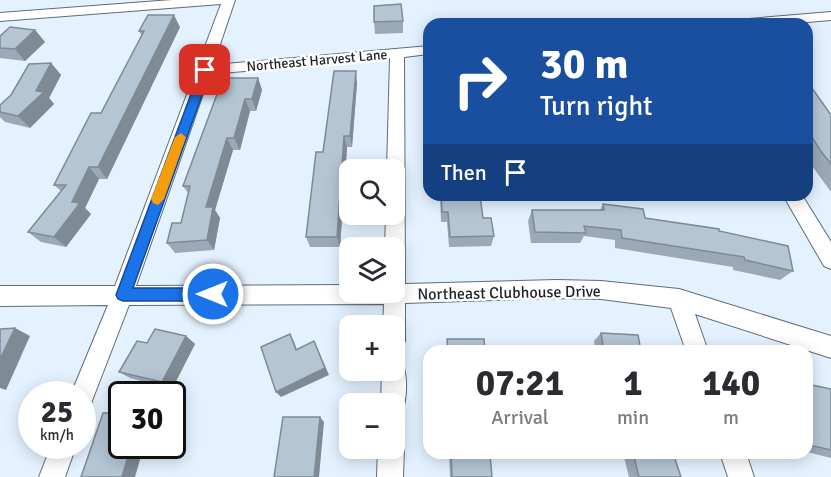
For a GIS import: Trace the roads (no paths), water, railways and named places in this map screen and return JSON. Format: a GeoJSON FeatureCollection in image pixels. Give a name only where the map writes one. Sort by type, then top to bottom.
{"type":"FeatureCollection","features":[{"type":"Feature","properties":{"kind":"street"},"geometry":{"type":"LineString","coordinates":[[0,17],[133,4],[223,0]]}},
{"type":"Feature","properties":{"kind":"street"},"geometry":{"type":"LineString","coordinates":[[89,381],[123,295],[229,0]]}},
{"type":"Feature","properties":{"kind":"street"},"geometry":{"type":"LineString","coordinates":[[808,18],[831,16]]}},
{"type":"Feature","properties":{"kind":"street","name":"Northeast Harvest Lane"},"geometry":{"type":"LineString","coordinates":[[205,70],[423,50]]}},
{"type":"Feature","properties":{"kind":"street"},"geometry":{"type":"LineString","coordinates":[[396,237],[397,52]]}},
{"type":"Feature","properties":{"kind":"street"},"geometry":{"type":"LineString","coordinates":[[796,201],[831,260]]}},
{"type":"Feature","properties":{"kind":"street","name":"Northeast Clubhouse Drive"},"geometry":{"type":"LineString","coordinates":[[405,294],[556,289],[601,290],[679,299],[831,347]]}},
{"type":"Feature","properties":{"kind":"street","name":"Northeast Clubhouse Drive"},"geometry":{"type":"LineString","coordinates":[[0,296],[339,294]]}},
{"type":"Feature","properties":{"kind":"street"},"geometry":{"type":"LineString","coordinates":[[679,299],[695,345]]}},
{"type":"Feature","properties":{"kind":"street"},"geometry":{"type":"LineString","coordinates":[[52,477],[59,459]]}},
{"type":"Feature","properties":{"kind":"street"},"geometry":{"type":"LineString","coordinates":[[390,477],[391,459]]}},
{"type":"Feature","properties":{"kind":"street"},"geometry":{"type":"LineString","coordinates":[[735,459],[741,477]]}}]}
